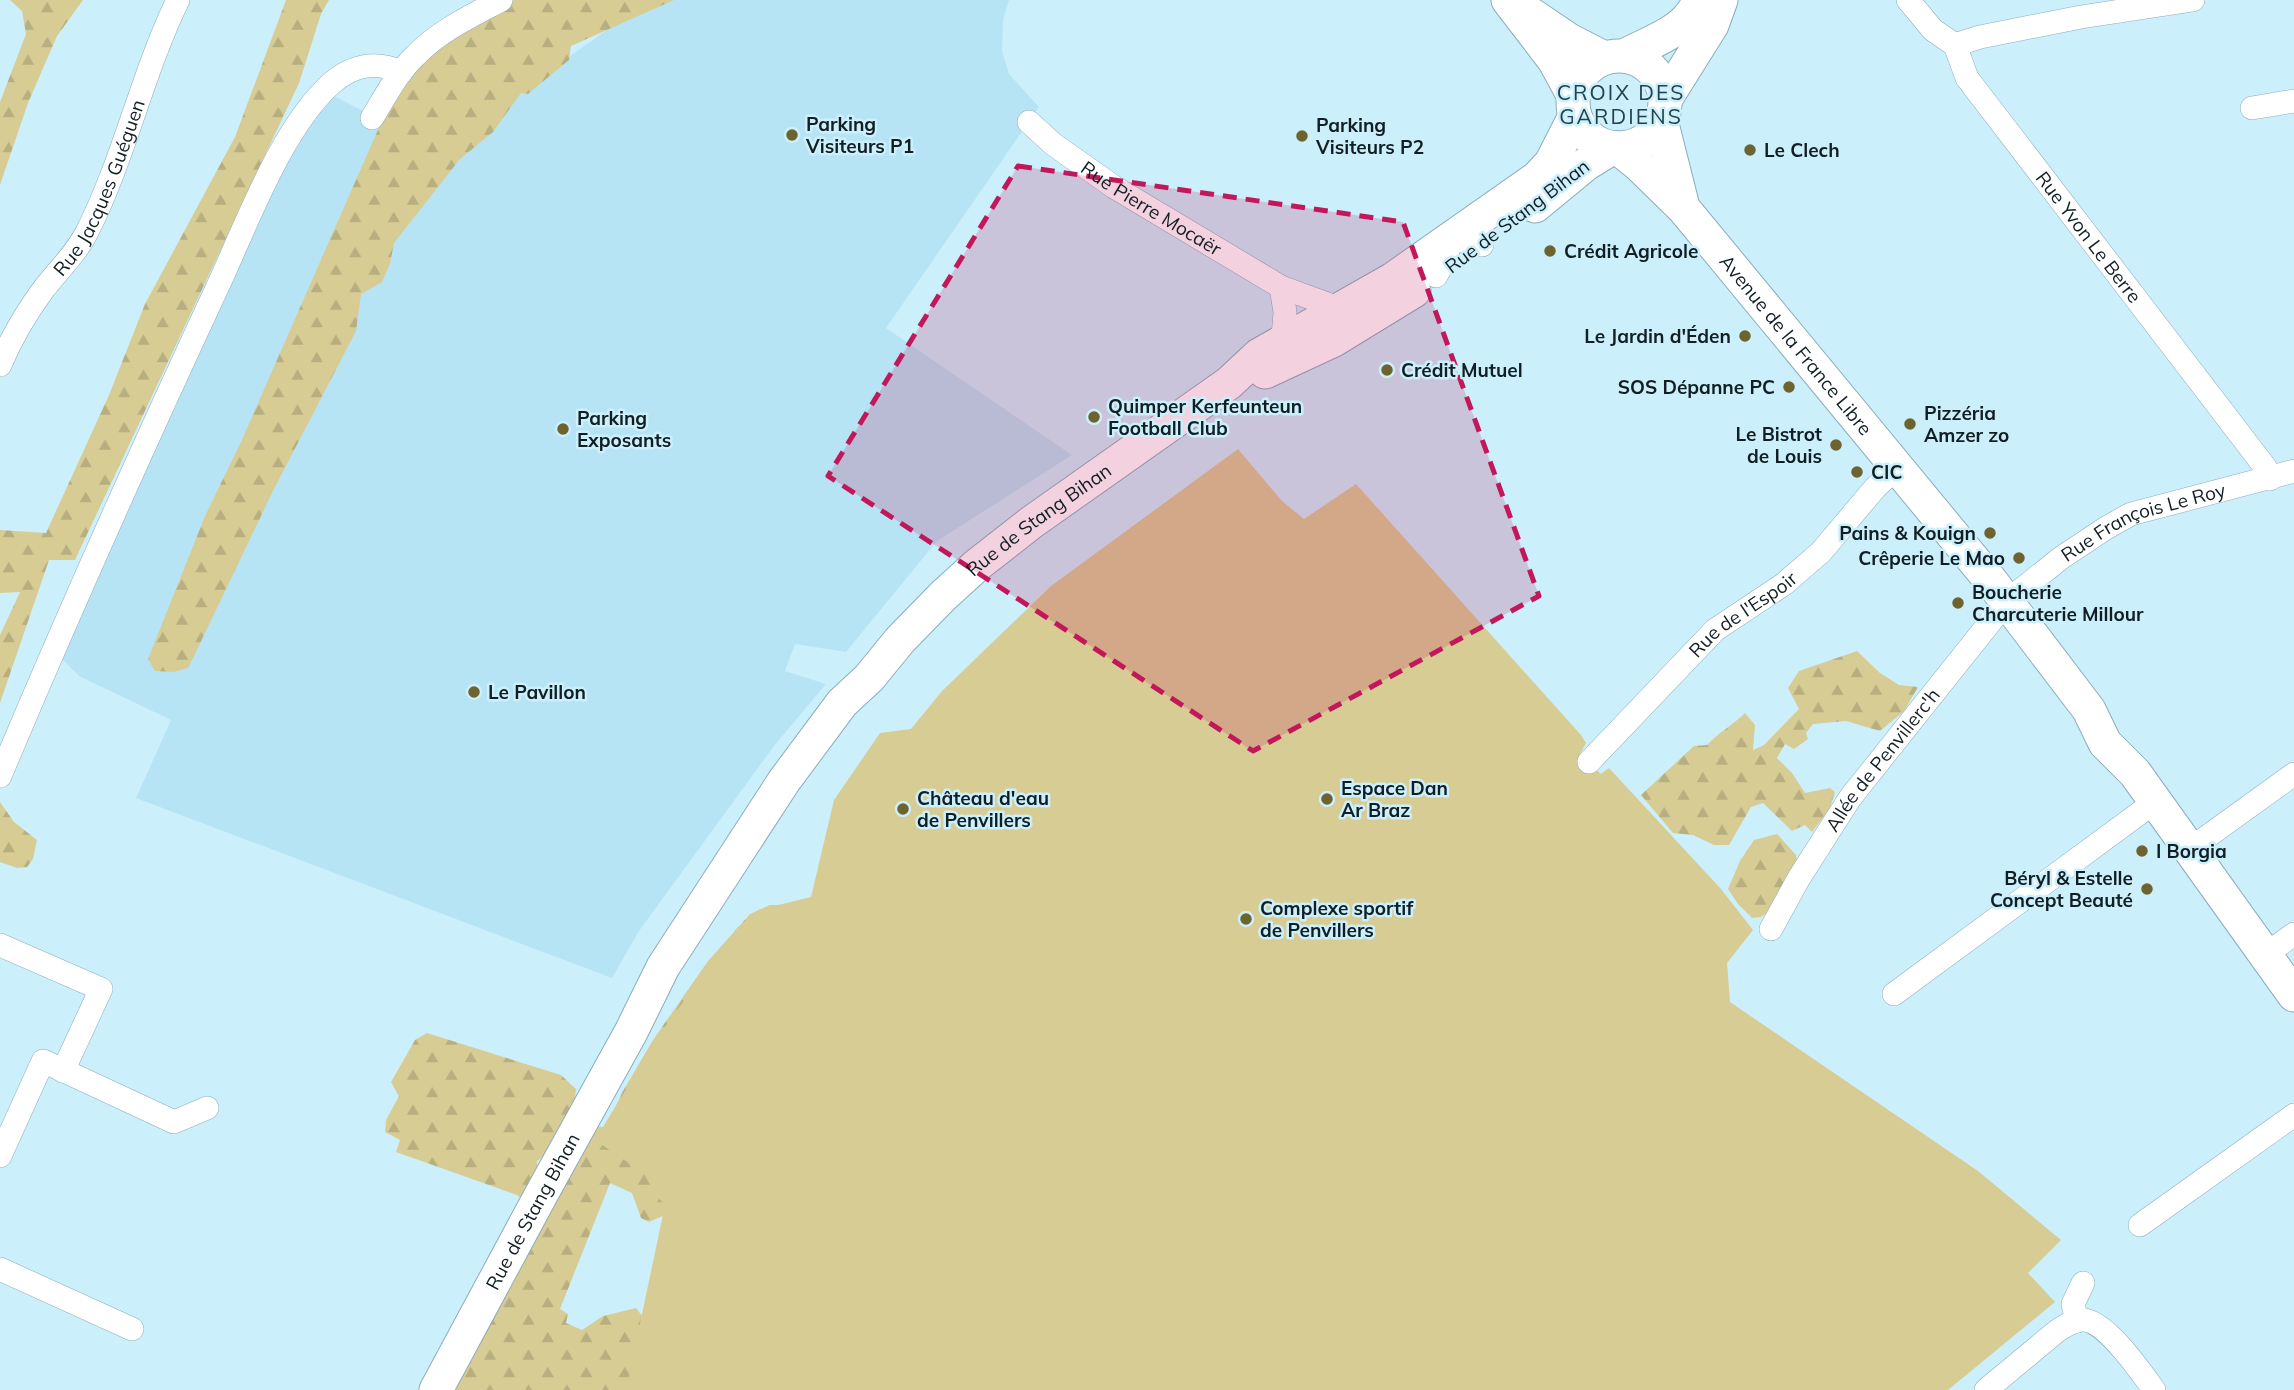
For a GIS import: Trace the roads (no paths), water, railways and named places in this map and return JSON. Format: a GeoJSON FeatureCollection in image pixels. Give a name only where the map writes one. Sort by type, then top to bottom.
{"type":"FeatureCollection","features":[{"type":"Feature","properties":{"kind":"street","name":"Rue Jacques Guéguen"},"geometry":{"type":"LineString","coordinates":[[0,365],[28,312],[87,233],[178,0]]}},
{"type":"Feature","properties":{"kind":"street"},"geometry":{"type":"LineString","coordinates":[[372,118],[414,56],[448,30],[501,0]]}},
{"type":"Feature","properties":{"kind":"street"},"geometry":{"type":"LineString","coordinates":[[1508,0],[1554,60],[1574,106],[1580,128],[1600,144],[1615,148],[1644,141],[1654,132],[1663,110],[1712,25],[1721,0]]}},
{"type":"Feature","properties":{"kind":"street"},"geometry":{"type":"LineString","coordinates":[[1514,0],[1551,29],[1615,56],[1639,60],[1660,80],[1663,110]]}},
{"type":"Feature","properties":{"kind":"street"},"geometry":{"type":"LineString","coordinates":[[1574,106],[1580,76],[1587,68],[1679,27],[1693,13],[1699,0]]}},
{"type":"Feature","properties":{"kind":"street","name":"Rue Yvon Le Berre"},"geometry":{"type":"LineString","coordinates":[[1908,0],[1933,30],[1955,46],[1967,78],[2265,467],[2270,479]]}},
{"type":"Feature","properties":{"kind":"street"},"geometry":{"type":"LineString","coordinates":[[1955,46],[1980,37],[2126,5],[2193,0]]}},
{"type":"Feature","properties":{"kind":"street"},"geometry":{"type":"LineString","coordinates":[[0,776],[50,657],[190,346],[280,154],[318,97],[349,70],[377,64],[401,72]]}},
{"type":"Feature","properties":{"kind":"street"},"geometry":{"type":"LineString","coordinates":[[2252,108],[2294,101]]}},
{"type":"Feature","properties":{"kind":"street","name":"Rue de Stang Bihan"},"geometry":{"type":"LineString","coordinates":[[436,1390],[631,1032],[661,997],[810,743],[842,703],[869,678],[928,611],[987,556],[1075,490],[1229,383],[1259,355],[1282,353],[1348,319],[1423,276],[1467,241],[1544,172],[1554,159],[1574,106]]}},
{"type":"Feature","properties":{"kind":"street","name":"Avenue de la France Libre"},"geometry":{"type":"LineString","coordinates":[[1663,110],[1684,209]]}},
{"type":"Feature","properties":{"kind":"street","name":"Rue Pierre Mocaër"},"geometry":{"type":"LineString","coordinates":[[1029,122],[1053,144],[1114,187],[1281,287],[1348,319]]}},
{"type":"Feature","properties":{"kind":"street","name":"Rue de Stang Bihan"},"geometry":{"type":"LineString","coordinates":[[1467,241],[1615,148]]}},
{"type":"Feature","properties":{"kind":"street","name":"Avenue de la France Libre"},"geometry":{"type":"LineString","coordinates":[[1615,148],[1638,164],[1684,209],[2007,601],[2089,710],[2105,743],[2156,801],[2294,995]]}},
{"type":"Feature","properties":{"kind":"street"},"geometry":{"type":"LineString","coordinates":[[1281,287],[1285,312],[1282,353]]}},
{"type":"Feature","properties":{"kind":"street","name":"Rue de l'Espoir"},"geometry":{"type":"LineString","coordinates":[[1589,762],[1716,630],[1784,584],[1822,552],[1875,488],[1897,467]]}},
{"type":"Feature","properties":{"kind":"street","name":"Rue François Le Roy"},"geometry":{"type":"LineString","coordinates":[[2007,601],[2070,552],[2131,514],[2294,471]]}},
{"type":"Feature","properties":{"kind":"street","name":"Allée de Penvillerc'h"},"geometry":{"type":"LineString","coordinates":[[1771,929],[1798,878],[1850,798],[2007,601]]}},
{"type":"Feature","properties":{"kind":"street"},"geometry":{"type":"LineString","coordinates":[[2190,849],[2294,774]]}},
{"type":"Feature","properties":{"kind":"street"},"geometry":{"type":"LineString","coordinates":[[1894,994],[2156,801]]}},
{"type":"Feature","properties":{"kind":"street"},"geometry":{"type":"LineString","coordinates":[[2265,955],[2294,934]]}},
{"type":"Feature","properties":{"kind":"street"},"geometry":{"type":"LineString","coordinates":[[0,945],[101,989],[64,1071]]}},
{"type":"Feature","properties":{"kind":"street"},"geometry":{"type":"LineString","coordinates":[[0,1156],[6,1126],[43,1061],[174,1122],[207,1108]]}},
{"type":"Feature","properties":{"kind":"street"},"geometry":{"type":"LineString","coordinates":[[2140,1224],[2294,1115]]}},
{"type":"Feature","properties":{"kind":"street"},"geometry":{"type":"LineString","coordinates":[[0,1269],[132,1329]]}},
{"type":"Feature","properties":{"kind":"street"},"geometry":{"type":"LineString","coordinates":[[2077,1321],[2073,1304],[2083,1283]]}},
{"type":"Feature","properties":{"kind":"street"},"geometry":{"type":"LineString","coordinates":[[1986,1390],[2057,1331],[2077,1321],[2088,1321],[2107,1335],[2131,1359],[2154,1390]]}},
{"type":"Feature","properties":{"kind":"place","name":"Parking Visiteurs P1"},"geometry":{"type":"Point","coordinates":[792,135]}},
{"type":"Feature","properties":{"kind":"place","name":"Parking Visiteurs P2"},"geometry":{"type":"Point","coordinates":[1302,136]}},
{"type":"Feature","properties":{"kind":"place","name":"Le Clech"},"geometry":{"type":"Point","coordinates":[1750,150]}},
{"type":"Feature","properties":{"kind":"place","name":"Crédit Agricole"},"geometry":{"type":"Point","coordinates":[1550,251]}},
{"type":"Feature","properties":{"kind":"place","name":"Le Jardin d'Éden"},"geometry":{"type":"Point","coordinates":[1745,336]}},
{"type":"Feature","properties":{"kind":"place","name":"Crédit Mutuel"},"geometry":{"type":"Point","coordinates":[1387,370]}},
{"type":"Feature","properties":{"kind":"place","name":"SOS Dépanne PC"},"geometry":{"type":"Point","coordinates":[1789,387]}},
{"type":"Feature","properties":{"kind":"place","name":"Quimper Kerfeunteun Football Club"},"geometry":{"type":"Point","coordinates":[1094,417]}},
{"type":"Feature","properties":{"kind":"place","name":"Pizzéria Amzer zo"},"geometry":{"type":"Point","coordinates":[1910,424]}},
{"type":"Feature","properties":{"kind":"place","name":"Parking Exposants"},"geometry":{"type":"Point","coordinates":[563,429]}},
{"type":"Feature","properties":{"kind":"place","name":"Le Bistrot de Louis"},"geometry":{"type":"Point","coordinates":[1836,445]}},
{"type":"Feature","properties":{"kind":"place","name":"CIC"},"geometry":{"type":"Point","coordinates":[1857,472]}},
{"type":"Feature","properties":{"kind":"place","name":"Pains & Kouign"},"geometry":{"type":"Point","coordinates":[1990,533]}},
{"type":"Feature","properties":{"kind":"place","name":"Crêperie Le Mao"},"geometry":{"type":"Point","coordinates":[2019,558]}},
{"type":"Feature","properties":{"kind":"place","name":"Boucherie Charcuterie Millour"},"geometry":{"type":"Point","coordinates":[1958,603]}},
{"type":"Feature","properties":{"kind":"place","name":"Le Pavillon"},"geometry":{"type":"Point","coordinates":[474,692]}},
{"type":"Feature","properties":{"kind":"place","name":"Espace Dan Ar Braz"},"geometry":{"type":"Point","coordinates":[1327,799]}},
{"type":"Feature","properties":{"kind":"place","name":"Château d'eau de Penvillers"},"geometry":{"type":"Point","coordinates":[903,809]}},
{"type":"Feature","properties":{"kind":"place","name":"I Borgia"},"geometry":{"type":"Point","coordinates":[2142,851]}},
{"type":"Feature","properties":{"kind":"place","name":"Béryl & Estelle Concept Beauté"},"geometry":{"type":"Point","coordinates":[2147,889]}},
{"type":"Feature","properties":{"kind":"place","name":"Complexe sportif de Penvillers"},"geometry":{"type":"Point","coordinates":[1246,919]}},
{"type":"Feature","properties":{"kind":"district","name":"CROIX DES GARDIENS"},"geometry":{"type":"Point","coordinates":[1621,104]}}]}
